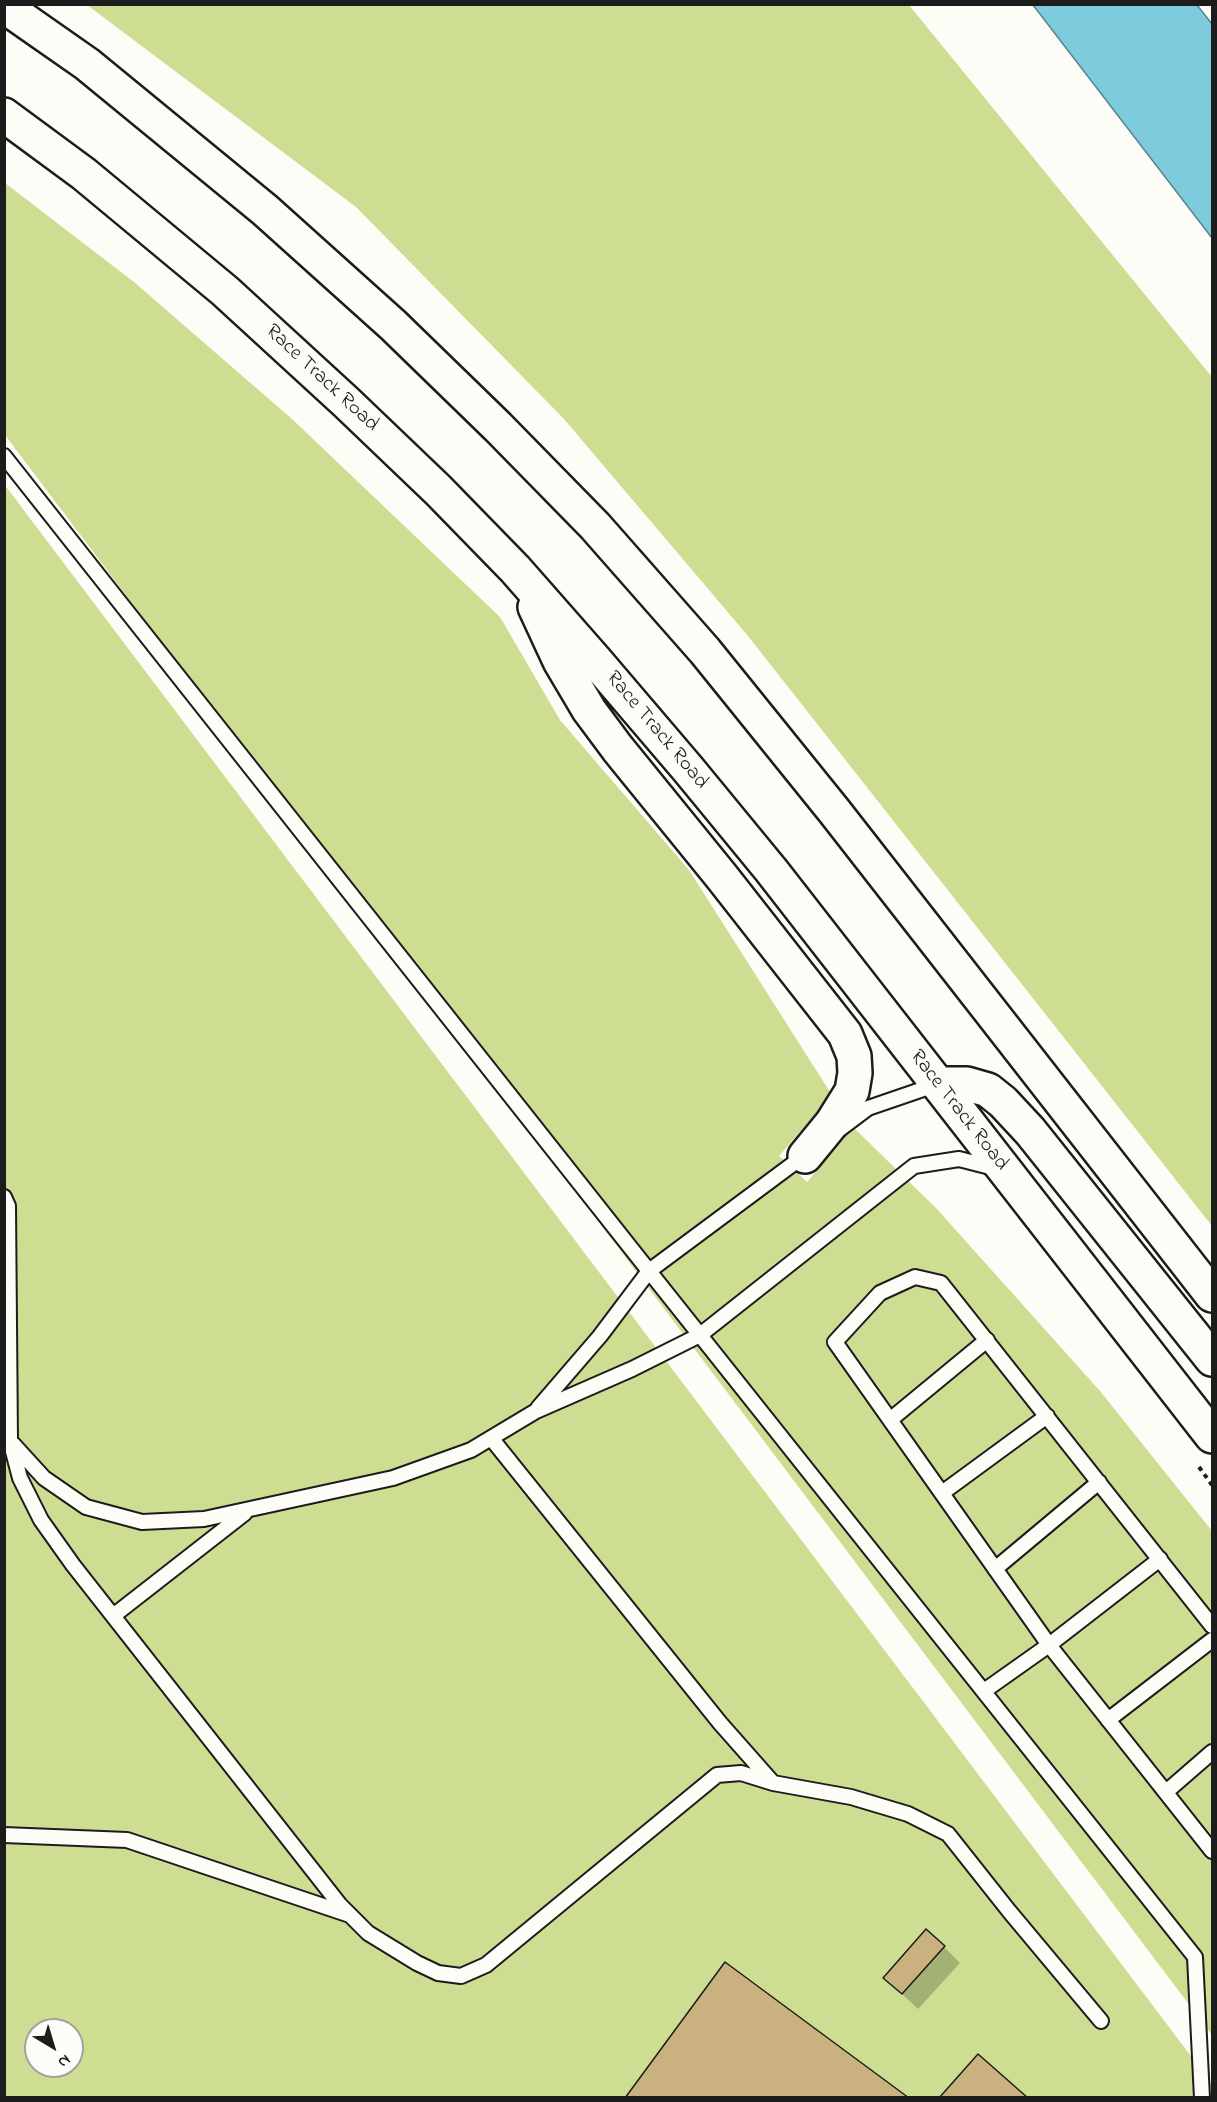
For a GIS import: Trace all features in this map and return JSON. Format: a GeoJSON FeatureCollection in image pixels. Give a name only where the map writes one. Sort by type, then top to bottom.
{"type":"FeatureCollection","features":[{"type":"Feature","properties":{"kind":"main road"},"geometry":{"type":"LineString","coordinates":[[4,6],[87,64],[265,210],[393,325],[595,526],[705,651],[835,812],[1212,1295]]}},
{"type":"Feature","properties":{"kind":"main road","name":"Race Track Road"},"geometry":{"type":"LineString","coordinates":[[4,115],[84,174],[225,291],[438,490],[522,578],[596,660],[771,870],[1212,1436]]}},
{"type":"Feature","properties":{"kind":"main road"},"geometry":{"type":"LineString","coordinates":[[522,578],[560,661],[589,710],[845,1034],[854,1056],[855,1073],[852,1090],[838,1115],[805,1156]]}},
{"type":"Feature","properties":{"kind":"main road"},"geometry":{"type":"LineString","coordinates":[[938,1084],[967,1084],[988,1090],[1003,1102],[1030,1131],[1212,1359]]}},
{"type":"Feature","properties":{"kind":"lane"},"geometry":{"type":"LineString","coordinates":[[4,456],[1196,1957],[1202,2097]]}},
{"type":"Feature","properties":{"kind":"lane"},"geometry":{"type":"LineString","coordinates":[[536,1410],[600,1336],[649,1271],[868,1108],[938,1084]]}},
{"type":"Feature","properties":{"kind":"lane"},"geometry":{"type":"LineString","coordinates":[[7,1441],[44,1478],[86,1507],[142,1522],[204,1520],[393,1478],[471,1450],[536,1410],[632,1369],[700,1335],[914,1166],[959,1159],[1005,1171]]}},
{"type":"Feature","properties":{"kind":"lane"},"geometry":{"type":"LineString","coordinates":[[4,1197],[8,1206],[7,1441],[20,1478],[40,1520],[340,1905],[368,1933],[438,1973],[461,1976],[486,1965],[717,1775],[741,1773],[773,1783],[851,1797],[908,1814],[948,1834],[1101,2021]]}},
{"type":"Feature","properties":{"kind":"lane"},"geometry":{"type":"LineString","coordinates":[[1212,1626],[941,1283],[915,1277],[880,1293],[835,1342],[1049,1645],[1212,1851]]}},
{"type":"Feature","properties":{"kind":"lane"},"geometry":{"type":"LineString","coordinates":[[890,1420],[987,1340]]}},
{"type":"Feature","properties":{"kind":"lane"},"geometry":{"type":"LineString","coordinates":[[942,1492],[1047,1416]]}},
{"type":"Feature","properties":{"kind":"lane"},"geometry":{"type":"LineString","coordinates":[[491,1438],[720,1723],[773,1783]]}},
{"type":"Feature","properties":{"kind":"lane"},"geometry":{"type":"LineString","coordinates":[[995,1569],[1099,1482]]}},
{"type":"Feature","properties":{"kind":"lane"},"geometry":{"type":"LineString","coordinates":[[113,1616],[249,1510]]}},
{"type":"Feature","properties":{"kind":"lane"},"geometry":{"type":"LineString","coordinates":[[984,1691],[1049,1645],[1160,1559]]}},
{"type":"Feature","properties":{"kind":"lane"},"geometry":{"type":"LineString","coordinates":[[1108,1720],[1212,1640]]}},
{"type":"Feature","properties":{"kind":"lane"},"geometry":{"type":"LineString","coordinates":[[1166,1792],[1212,1752]]}},
{"type":"Feature","properties":{"kind":"lane"},"geometry":{"type":"LineString","coordinates":[[4,1835],[127,1840],[350,1915]]}},
{"type":"Feature","properties":{"kind":"green space"},"geometry":{"type":"Polygon","coordinates":[[[87,5],[909,5],[1212,377],[1212,1226],[748,636],[564,419],[356,207],[87,5]]]}},
{"type":"Feature","properties":{"kind":"green space"},"geometry":{"type":"Polygon","coordinates":[[[5,183],[134,282],[292,419],[500,617],[560,720],[689,870],[830,1092],[818,1111],[779,1156],[807,1182],[853,1127],[936,1208],[1100,1391],[1212,1531],[1212,2035],[5,435],[5,183]]]}},
{"type":"Feature","properties":{"kind":"green space"},"geometry":{"type":"Polygon","coordinates":[[[4,484],[1212,2084],[1212,2097],[5,2097],[4,484]]]}},
{"type":"Feature","properties":{"kind":"water"},"geometry":{"type":"Polygon","coordinates":[[[1033,5],[1197,5],[1212,24],[1212,238],[1033,5]]]}},
{"type":"Feature","properties":{"kind":"building"},"geometry":{"type":"Polygon","coordinates":[[[926,1929],[945,1946],[902,1994],[883,1978],[926,1929]]]}},
{"type":"Feature","properties":{"kind":"building"},"geometry":{"type":"Polygon","coordinates":[[[725,1962],[909,2098],[625,2098],[725,1962]]]}},
{"type":"Feature","properties":{"kind":"building"},"geometry":{"type":"Polygon","coordinates":[[[978,2054],[1028,2098],[939,2098],[978,2054]]]}}]}
